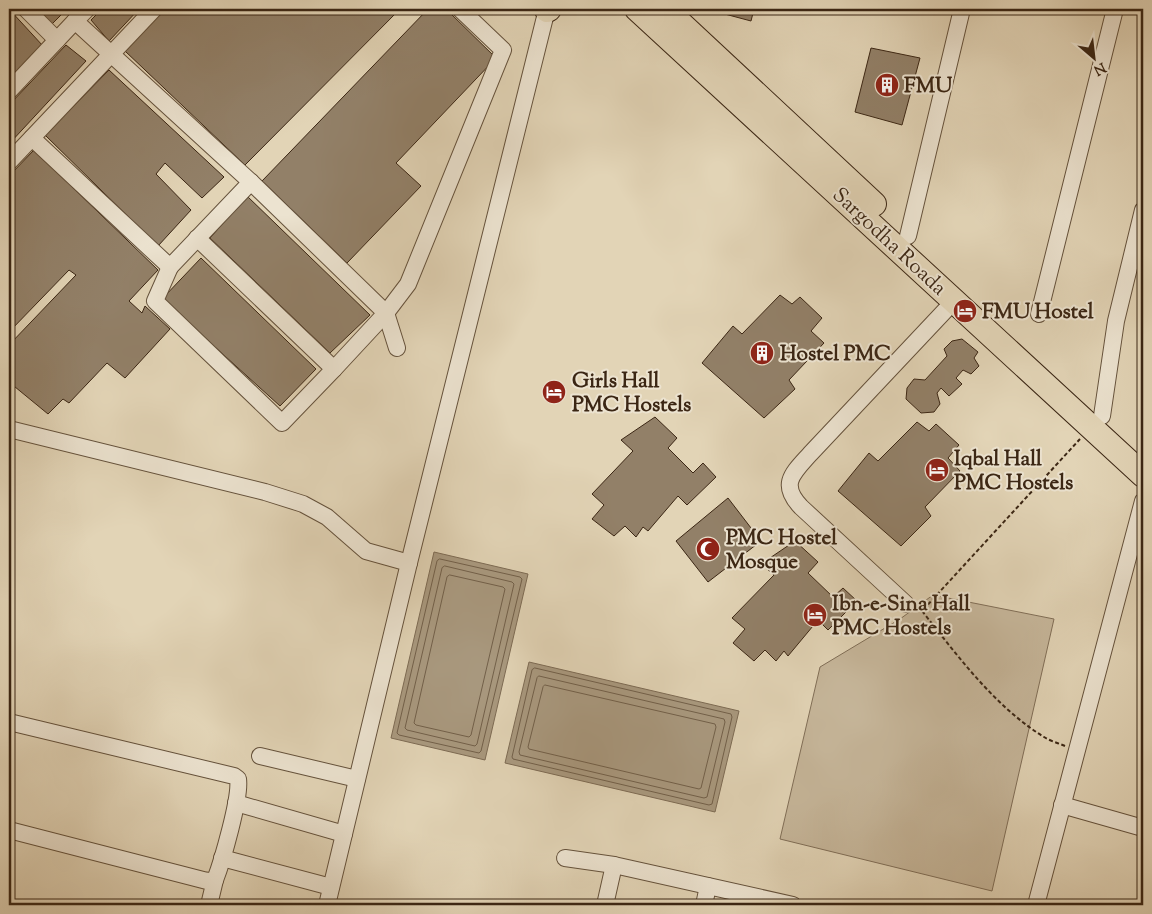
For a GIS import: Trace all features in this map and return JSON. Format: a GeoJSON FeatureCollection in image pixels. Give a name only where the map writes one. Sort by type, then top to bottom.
{"type":"FeatureCollection","features":[{"type":"Feature","properties":{"kind":"highway","name":"Sargodha Roada"},"geometry":{"type":"LineString","coordinates":[[637,9],[955,300],[1097,421],[1143,452]]}},
{"type":"Feature","properties":{"kind":"highway","name":"Sargodha Roada"},"geometry":{"type":"LineString","coordinates":[[665,9],[908,236],[1097,421],[1143,475]]}},
{"type":"Feature","properties":{"kind":"street"},"geometry":{"type":"LineString","coordinates":[[26,9],[57,40]]}},
{"type":"Feature","properties":{"kind":"street"},"geometry":{"type":"LineString","coordinates":[[9,91],[87,9]]}},
{"type":"Feature","properties":{"kind":"street"},"geometry":{"type":"LineString","coordinates":[[9,162],[154,9]]}},
{"type":"Feature","properties":{"kind":"street"},"geometry":{"type":"LineString","coordinates":[[250,182],[170,267],[155,301],[282,423],[386,312],[408,284],[504,50],[460,9]]}},
{"type":"Feature","properties":{"kind":"street"},"geometry":{"type":"LineString","coordinates":[[327,905],[408,563],[547,9]]}},
{"type":"Feature","properties":{"kind":"street"},"geometry":{"type":"LineString","coordinates":[[908,236],[962,9]]}},
{"type":"Feature","properties":{"kind":"street"},"geometry":{"type":"LineString","coordinates":[[1039,314],[1114,9]]}},
{"type":"Feature","properties":{"kind":"street"},"geometry":{"type":"LineString","coordinates":[[75,21],[250,182],[386,312],[397,348]]}},
{"type":"Feature","properties":{"kind":"street"},"geometry":{"type":"LineString","coordinates":[[32,138],[170,267]]}},
{"type":"Feature","properties":{"kind":"street"},"geometry":{"type":"LineString","coordinates":[[1097,421],[1116,321],[1143,210]]}},
{"type":"Feature","properties":{"kind":"street"},"geometry":{"type":"LineString","coordinates":[[197,238],[334,369]]}},
{"type":"Feature","properties":{"kind":"street"},"geometry":{"type":"LineString","coordinates":[[906,604],[801,507],[793,499],[789,487],[791,476],[810,454],[955,300]]}},
{"type":"Feature","properties":{"kind":"street"},"geometry":{"type":"LineString","coordinates":[[9,429],[265,492],[303,504],[328,517],[366,551],[408,563]]}},
{"type":"Feature","properties":{"kind":"street"},"geometry":{"type":"LineString","coordinates":[[1036,905],[1143,501]]}},
{"type":"Feature","properties":{"kind":"street"},"geometry":{"type":"LineString","coordinates":[[9,722],[234,776],[238,779],[236,803],[209,905]]}},
{"type":"Feature","properties":{"kind":"street"},"geometry":{"type":"LineString","coordinates":[[260,756],[357,779]]}},
{"type":"Feature","properties":{"kind":"street"},"geometry":{"type":"LineString","coordinates":[[236,803],[344,834]]}},
{"type":"Feature","properties":{"kind":"street"},"geometry":{"type":"LineString","coordinates":[[1062,805],[1143,828]]}},
{"type":"Feature","properties":{"kind":"street"},"geometry":{"type":"LineString","coordinates":[[9,830],[207,881],[215,880]]}},
{"type":"Feature","properties":{"kind":"street"},"geometry":{"type":"LineString","coordinates":[[222,858],[332,887]]}},
{"type":"Feature","properties":{"kind":"street"},"geometry":{"type":"LineString","coordinates":[[565,858],[614,865],[793,905]]}},
{"type":"Feature","properties":{"kind":"street"},"geometry":{"type":"LineString","coordinates":[[604,905],[614,865]]}},
{"type":"Feature","properties":{"kind":"street"},"geometry":{"type":"LineString","coordinates":[[704,905],[708,886]]}},
{"type":"Feature","properties":{"kind":"path"},"geometry":{"type":"LineString","coordinates":[[1076,750],[1045,738],[1012,713],[966,667],[922,611],[1097,421]]}},
{"type":"Feature","properties":{"kind":"shaded area"},"geometry":{"type":"Polygon","coordinates":[[[933,595],[1054,619],[992,891],[780,839],[820,667],[900,619],[933,595]]]}},
{"type":"Feature","properties":{"kind":"water"},"geometry":{"type":"Polygon","coordinates":[[[434,552],[528,574],[485,760],[391,738],[434,552]]]}},
{"type":"Feature","properties":{"kind":"water"},"geometry":{"type":"Polygon","coordinates":[[[529,662],[739,711],[715,812],[505,763],[529,662]]]}},
{"type":"Feature","properties":{"kind":"building"},"geometry":{"type":"Polygon","coordinates":[[[9,9],[43,46],[13,78],[9,74],[9,9]]]}},
{"type":"Feature","properties":{"kind":"building"},"geometry":{"type":"Polygon","coordinates":[[[36,9],[67,9],[52,24],[36,9]]]}},
{"type":"Feature","properties":{"kind":"building"},"geometry":{"type":"Polygon","coordinates":[[[102,9],[139,9],[109,41],[91,20],[102,9]]]}},
{"type":"Feature","properties":{"kind":"building"},"geometry":{"type":"Polygon","coordinates":[[[165,9],[400,9],[245,165],[125,51],[165,9]]]}},
{"type":"Feature","properties":{"kind":"building"},"geometry":{"type":"Polygon","coordinates":[[[428,9],[446,9],[496,58],[396,163],[421,186],[347,263],[262,181],[428,9]]]}},
{"type":"Feature","properties":{"kind":"building"},"geometry":{"type":"Polygon","coordinates":[[[722,9],[754,9],[751,21],[721,13],[722,9]]]}},
{"type":"Feature","properties":{"kind":"building"},"geometry":{"type":"Polygon","coordinates":[[[66,45],[86,61],[9,144],[9,105],[66,45]]]}},
{"type":"Feature","properties":{"kind":"building","name":"FMU"},"geometry":{"type":"Polygon","coordinates":[[[871,48],[920,58],[902,125],[855,112],[871,48]]]}},
{"type":"Feature","properties":{"kind":"building"},"geometry":{"type":"Polygon","coordinates":[[[109,70],[224,177],[202,198],[165,163],[156,174],[191,210],[158,246],[45,135],[109,70]]]}},
{"type":"Feature","properties":{"kind":"building"},"geometry":{"type":"Polygon","coordinates":[[[34,150],[158,270],[129,301],[142,313],[145,306],[170,329],[125,378],[107,363],[69,403],[63,399],[48,414],[9,382],[9,345],[76,275],[69,270],[9,332],[9,176],[34,150]]]}},
{"type":"Feature","properties":{"kind":"building"},"geometry":{"type":"Polygon","coordinates":[[[247,196],[370,315],[330,353],[210,238],[247,196]]]}},
{"type":"Feature","properties":{"kind":"building"},"geometry":{"type":"Polygon","coordinates":[[[201,258],[316,369],[280,406],[162,299],[201,258]]]}},
{"type":"Feature","properties":{"kind":"building","name":"Hostel PMC"},"geometry":{"type":"Polygon","coordinates":[[[780,295],[792,304],[800,297],[822,318],[811,331],[824,343],[789,380],[795,389],[764,418],[702,363],[733,326],[742,334],[780,295]]]}},
{"type":"Feature","properties":{"kind":"building","name":"Hostel PMC"},"geometry":{"type":"Polygon","coordinates":[[[962,339],[978,352],[974,358],[979,366],[971,374],[963,370],[956,378],[962,384],[949,396],[941,388],[937,393],[940,404],[934,412],[921,413],[906,399],[907,388],[914,379],[925,380],[947,356],[944,349],[952,341],[962,339]]]}},
{"type":"Feature","properties":{"kind":"building"},"geometry":{"type":"Polygon","coordinates":[[[655,417],[677,438],[668,448],[693,473],[703,463],[716,477],[687,505],[678,496],[648,531],[643,527],[636,537],[625,526],[614,536],[592,519],[604,505],[592,494],[633,451],[621,440],[655,417]]]}},
{"type":"Feature","properties":{"kind":"building","name":"Hostel PMC"},"geometry":{"type":"Polygon","coordinates":[[[917,422],[929,431],[936,424],[959,445],[948,458],[960,471],[925,507],[931,516],[901,546],[838,491],[869,453],[878,461],[917,422]]]}},
{"type":"Feature","properties":{"kind":"building"},"geometry":{"type":"Polygon","coordinates":[[[728,498],[761,541],[708,582],[676,541],[728,498]]]}},
{"type":"Feature","properties":{"kind":"building"},"geometry":{"type":"Polygon","coordinates":[[[795,541],[818,562],[808,573],[833,597],[843,588],[857,601],[828,630],[818,620],[788,656],[784,651],[776,661],[765,650],[754,661],[733,643],[745,629],[732,618],[774,575],[761,564],[795,541]]]}},
{"type":"Feature","properties":{"kind":"place","name":"FMU"},"geometry":{"type":"Point","coordinates":[887,85]}},
{"type":"Feature","properties":{"kind":"place","name":"FMU Hostel"},"geometry":{"type":"Point","coordinates":[965,311]}},
{"type":"Feature","properties":{"kind":"place","name":"Hostel PMC"},"geometry":{"type":"Point","coordinates":[762,353]}},
{"type":"Feature","properties":{"kind":"place","name":"Girls Hall PMC Hostels"},"geometry":{"type":"Point","coordinates":[554,392]}},
{"type":"Feature","properties":{"kind":"place","name":"Iqbal Hall PMC Hostels"},"geometry":{"type":"Point","coordinates":[937,470]}},
{"type":"Feature","properties":{"kind":"place","name":"PMC Hostel Mosque"},"geometry":{"type":"Point","coordinates":[708,549]}},
{"type":"Feature","properties":{"kind":"place","name":"Ibn-e-Sina Hall PMC Hostels"},"geometry":{"type":"Point","coordinates":[815,615]}}]}
